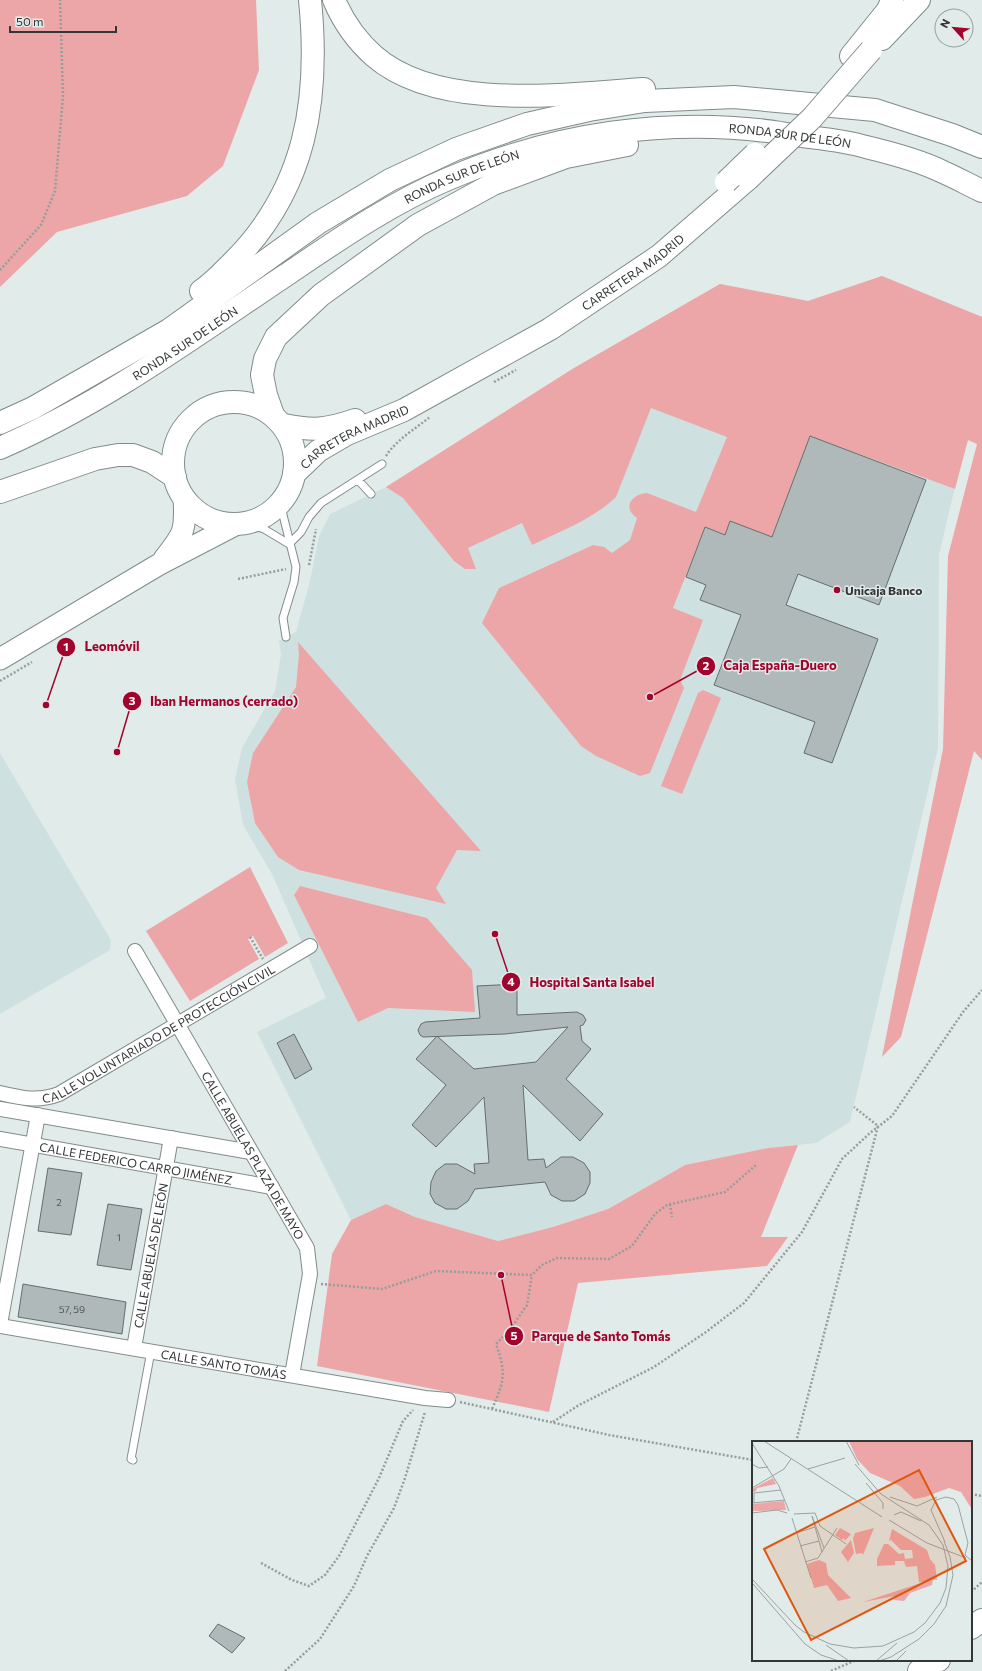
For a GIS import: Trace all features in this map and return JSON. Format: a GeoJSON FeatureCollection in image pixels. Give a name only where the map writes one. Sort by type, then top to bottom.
{"type":"FeatureCollection","features":[{"type":"Feature","properties":{"kind":"highway"},"geometry":{"type":"LineString","coordinates":[[104,369],[148,330],[211,284],[253,242],[275,210],[292,178],[305,137],[312,90],[312,21],[310,0]]}},
{"type":"Feature","properties":{"kind":"highway"},"geometry":{"type":"LineString","coordinates":[[334,0],[354,35],[374,57],[401,73],[417,80],[444,88],[480,94],[514,96],[688,86],[734,97]]}},
{"type":"Feature","properties":{"kind":"highway","name":"CARRETERA MADRID"},"geometry":{"type":"LineString","coordinates":[[294,474],[318,451],[346,434],[404,410],[550,329],[659,256],[748,180],[812,118],[861,53],[888,10],[892,0]]}},
{"type":"Feature","properties":{"kind":"highway","name":"CARRETERA MADRID"},"geometry":{"type":"LineString","coordinates":[[278,420],[308,430],[334,427],[376,412],[550,314],[603,281],[670,232],[726,182],[822,88],[919,0]]}},
{"type":"Feature","properties":{"kind":"highway","name":"RONDA SUR DE LEÓN"},"geometry":{"type":"LineString","coordinates":[[0,423],[33,408],[104,369],[169,330],[318,223],[390,180],[456,149],[527,124],[589,110],[645,101],[734,97],[875,110],[952,135],[982,147]]}},
{"type":"Feature","properties":{"kind":"highway"},"geometry":{"type":"LineString","coordinates":[[278,420],[256,405],[238,400],[219,403],[202,410],[188,423],[178,439],[173,458],[174,477],[184,498],[197,512],[214,522],[241,525],[261,519],[280,503],[289,490],[294,474],[295,458],[292,441],[278,420],[266,395],[262,375],[265,359],[276,337],[321,295],[418,225],[493,184],[566,157],[633,144],[741,127]]}},
{"type":"Feature","properties":{"kind":"highway","name":"RONDA SUR DE LEÓN"},"geometry":{"type":"LineString","coordinates":[[0,448],[43,430],[121,386],[324,250],[397,204],[448,179],[510,155],[565,140],[623,131],[741,127],[864,146],[941,171],[982,191]]}},
{"type":"Feature","properties":{"kind":"highway"},"geometry":{"type":"LineString","coordinates":[[0,492],[95,460],[118,455],[133,455],[152,462],[174,477]]}},
{"type":"Feature","properties":{"kind":"highway"},"geometry":{"type":"LineString","coordinates":[[972,1627],[982,1620]]}},
{"type":"Feature","properties":{"kind":"highway"},"geometry":{"type":"LineString","coordinates":[[972,1641],[982,1636]]}},
{"type":"Feature","properties":{"kind":"highway"},"geometry":{"type":"LineString","coordinates":[[912,1671],[927,1661]]}},
{"type":"Feature","properties":{"kind":"highway"},"geometry":{"type":"LineString","coordinates":[[920,1671],[937,1661]]}},
{"type":"Feature","properties":{"kind":"main road"},"geometry":{"type":"LineString","coordinates":[[158,565],[178,541],[184,531],[184,498]]}},
{"type":"Feature","properties":{"kind":"main road"},"geometry":{"type":"LineString","coordinates":[[0,659],[158,565],[241,525]]}},
{"type":"Feature","properties":{"kind":"street","name":"CALLE VOLUNTARIADO DE PROTECCIÓN CIVIL"},"geometry":{"type":"LineString","coordinates":[[0,1093],[33,1099],[46,1098],[59,1094],[310,946]]}},
{"type":"Feature","properties":{"kind":"street","name":"CALLE ABUELAS PLAZA DE MAYO"},"geometry":{"type":"LineString","coordinates":[[135,951],[307,1248],[310,1260],[309,1283],[292,1376]]}},
{"type":"Feature","properties":{"kind":"street"},"geometry":{"type":"LineString","coordinates":[[0,1109],[251,1152]]}},
{"type":"Feature","properties":{"kind":"street"},"geometry":{"type":"LineString","coordinates":[[0,1325],[38,1116]]}},
{"type":"Feature","properties":{"kind":"street","name":"CALLE ABUELAS DE LEÓN"},"geometry":{"type":"LineString","coordinates":[[134,1348],[170,1138]]}},
{"type":"Feature","properties":{"kind":"street","name":"CALLE FEDERICO CARRO JIMÉNEZ"},"geometry":{"type":"LineString","coordinates":[[0,1139],[272,1187]]}},
{"type":"Feature","properties":{"kind":"street","name":"CALLE SANTO TOMÁS"},"geometry":{"type":"LineString","coordinates":[[0,1325],[292,1376],[425,1398],[448,1400]]}},
{"type":"Feature","properties":{"kind":"lane"},"geometry":{"type":"LineString","coordinates":[[289,544],[301,532],[309,518],[321,503],[382,464]]}},
{"type":"Feature","properties":{"kind":"lane"},"geometry":{"type":"LineString","coordinates":[[358,480],[371,494]]}},
{"type":"Feature","properties":{"kind":"lane"},"geometry":{"type":"LineString","coordinates":[[280,503],[289,544],[296,567],[294,582],[283,618],[286,637]]}},
{"type":"Feature","properties":{"kind":"lane"},"geometry":{"type":"LineString","coordinates":[[241,525],[264,529],[289,544]]}},
{"type":"Feature","properties":{"kind":"lane"},"geometry":{"type":"LineString","coordinates":[[133,1460],[131,1459],[150,1351]]}},
{"type":"Feature","properties":{"kind":"path"},"geometry":{"type":"LineString","coordinates":[[0,270],[41,225],[55,191],[63,96],[60,0]]}},
{"type":"Feature","properties":{"kind":"path"},"geometry":{"type":"LineString","coordinates":[[309,565],[317,526]]}},
{"type":"Feature","properties":{"kind":"path"},"geometry":{"type":"LineString","coordinates":[[238,578],[288,569]]}},
{"type":"Feature","properties":{"kind":"path"},"geometry":{"type":"LineString","coordinates":[[250,937],[269,970]]}},
{"type":"Feature","properties":{"kind":"path"},"geometry":{"type":"LineString","coordinates":[[553,1422],[579,1405],[654,1367],[706,1332],[744,1303],[802,1232],[842,1159],[878,1126],[892,1116],[963,1012],[982,990]]}},
{"type":"Feature","properties":{"kind":"path"},"geometry":{"type":"LineString","coordinates":[[854,1107],[878,1126]]}},
{"type":"Feature","properties":{"kind":"path"},"geometry":{"type":"LineString","coordinates":[[796,1441],[878,1126]]}},
{"type":"Feature","properties":{"kind":"path"},"geometry":{"type":"LineString","coordinates":[[492,1409],[500,1391],[504,1367],[496,1344],[509,1332],[527,1305],[532,1275],[542,1265],[557,1258],[609,1259],[632,1246],[655,1214],[670,1204],[725,1192],[756,1165]]}},
{"type":"Feature","properties":{"kind":"path"},"geometry":{"type":"LineString","coordinates":[[670,1204],[672,1217]]}},
{"type":"Feature","properties":{"kind":"path"},"geometry":{"type":"LineString","coordinates":[[309,1283],[382,1289],[436,1271],[532,1275]]}},
{"type":"Feature","properties":{"kind":"path"},"geometry":{"type":"LineString","coordinates":[[261,1563],[292,1580],[309,1586],[325,1575],[339,1556],[376,1484],[404,1421],[425,1398]]}},
{"type":"Feature","properties":{"kind":"path"},"geometry":{"type":"LineString","coordinates":[[285,1671],[320,1639],[354,1586],[367,1556],[394,1508],[426,1407],[425,1398]]}},
{"type":"Feature","properties":{"kind":"path"},"geometry":{"type":"LineString","coordinates":[[448,1400],[609,1435],[752,1460]]}},
{"type":"Feature","properties":{"kind":"path"},"geometry":{"type":"LineString","coordinates":[[972,1494],[982,1496]]}},
{"type":"Feature","properties":{"kind":"path"},"geometry":{"type":"LineString","coordinates":[[972,1591],[982,1582]]}},
{"type":"Feature","properties":{"kind":"path"},"geometry":{"type":"LineString","coordinates":[[831,1671],[854,1661]]}},
{"type":"Feature","properties":{"kind":"shaded area"},"geometry":{"type":"Polygon","coordinates":[[[0,0],[256,0],[259,70],[223,166],[187,196],[57,232],[0,287],[0,0]]]}},
{"type":"Feature","properties":{"kind":"shaded area"},"geometry":{"type":"Polygon","coordinates":[[[882,276],[982,317],[982,407],[964,449],[939,555],[938,748],[850,1122],[816,1143],[768,1148],[685,1165],[608,1209],[553,1227],[498,1241],[415,1217],[386,1204],[351,1220],[257,1032],[326,998],[272,874],[243,825],[235,779],[242,748],[275,691],[281,654],[279,641],[296,632],[310,581],[319,536],[330,514],[386,487],[574,368],[720,284],[808,301],[882,276]]]}},
{"type":"Feature","properties":{"kind":"shaded area"},"geometry":{"type":"Polygon","coordinates":[[[882,276],[982,317],[982,760],[974,751],[901,1037],[882,1057],[943,749],[948,556],[977,444],[968,440],[955,489],[810,436],[772,537],[730,522],[725,535],[705,527],[673,608],[703,620],[680,680],[684,688],[650,773],[640,776],[596,756],[581,746],[482,623],[499,588],[593,545],[604,547],[612,553],[630,540],[637,518],[632,514],[629,506],[630,502],[637,496],[647,493],[696,512],[727,437],[651,408],[616,497],[607,505],[587,518],[532,545],[522,523],[468,548],[476,569],[465,569],[454,561],[403,498],[386,487],[574,368],[720,284],[808,301],[882,276]]]}},
{"type":"Feature","properties":{"kind":"shaded area"},"geometry":{"type":"Polygon","coordinates":[[[298,642],[481,851],[457,850],[436,888],[446,904],[299,870],[278,857],[255,823],[247,782],[253,753],[296,687],[299,654],[298,642]]]}},
{"type":"Feature","properties":{"kind":"shaded area"},"geometry":{"type":"Polygon","coordinates":[[[703,690],[721,698],[682,794],[661,786],[698,693],[703,690]]]}},
{"type":"Feature","properties":{"kind":"shaded area"},"geometry":{"type":"Polygon","coordinates":[[[0,753],[111,940],[110,950],[0,1014],[0,753]]]}},
{"type":"Feature","properties":{"kind":"shaded area"},"geometry":{"type":"Polygon","coordinates":[[[250,867],[288,943],[265,957],[253,936],[248,939],[259,959],[190,1001],[146,931],[250,867]]]}},
{"type":"Feature","properties":{"kind":"shaded area"},"geometry":{"type":"Polygon","coordinates":[[[300,886],[427,918],[472,970],[475,1012],[388,1008],[358,1022],[294,895],[300,886]]]}},
{"type":"Feature","properties":{"kind":"shaded area"},"geometry":{"type":"Polygon","coordinates":[[[798,1145],[761,1237],[788,1237],[767,1266],[578,1283],[549,1412],[317,1366],[332,1254],[351,1220],[386,1204],[415,1217],[498,1241],[553,1227],[608,1209],[685,1165],[768,1148],[798,1145]]]}},
{"type":"Feature","properties":{"kind":"building"},"geometry":{"type":"Polygon","coordinates":[[[810,436],[926,480],[879,605],[798,574],[786,605],[878,639],[832,763],[804,753],[815,722],[714,685],[741,615],[700,600],[706,585],[686,577],[705,527],[725,535],[730,521],[772,537],[810,436]]]}},
{"type":"Feature","properties":{"kind":"building"},"geometry":{"type":"Polygon","coordinates":[[[517,984],[517,1015],[577,1012],[583,1015],[586,1020],[583,1025],[580,1026],[582,1041],[591,1049],[566,1079],[603,1114],[580,1141],[523,1085],[528,1160],[544,1159],[546,1168],[561,1157],[573,1157],[584,1163],[590,1172],[590,1183],[585,1194],[574,1201],[562,1201],[551,1195],[545,1182],[475,1189],[468,1201],[457,1209],[446,1209],[435,1203],[430,1194],[431,1182],[436,1171],[445,1164],[457,1164],[475,1174],[474,1164],[489,1163],[484,1097],[436,1147],[412,1125],[446,1085],[416,1059],[437,1037],[423,1037],[420,1035],[418,1030],[421,1024],[425,1022],[480,1018],[477,986],[517,984]],[[568,1027],[505,1034],[438,1036],[474,1069],[536,1062],[568,1027]]]}},
{"type":"Feature","properties":{"kind":"building"},"geometry":{"type":"Polygon","coordinates":[[[294,1034],[312,1069],[295,1079],[277,1043],[294,1034]]]}},
{"type":"Feature","properties":{"kind":"building"},"geometry":{"type":"Polygon","coordinates":[[[48,1168],[82,1173],[71,1235],[38,1231],[48,1168]]]}},
{"type":"Feature","properties":{"kind":"building"},"geometry":{"type":"Polygon","coordinates":[[[108,1204],[142,1209],[131,1270],[97,1265],[108,1204]]]}},
{"type":"Feature","properties":{"kind":"building"},"geometry":{"type":"Polygon","coordinates":[[[23,1284],[126,1302],[122,1334],[18,1317],[23,1284]]]}},
{"type":"Feature","properties":{"kind":"building"},"geometry":{"type":"Polygon","coordinates":[[[218,1624],[245,1638],[232,1653],[209,1636],[218,1624]]]}},
{"type":"Feature","properties":{"kind":"place","name":"Unicaja Banco"},"geometry":{"type":"Point","coordinates":[837,590]}},
{"type":"Feature","properties":{"kind":"place","name":"Caja España-Duero"},"geometry":{"type":"Point","coordinates":[650,697]}},
{"type":"Feature","properties":{"kind":"place","name":"Leomóvil"},"geometry":{"type":"Point","coordinates":[46,705]}},
{"type":"Feature","properties":{"kind":"place","name":"Iban Hermanos (cerrado)"},"geometry":{"type":"Point","coordinates":[117,752]}},
{"type":"Feature","properties":{"kind":"place","name":"Hospital Santa Isabel"},"geometry":{"type":"Point","coordinates":[495,934]}},
{"type":"Feature","properties":{"kind":"place","name":"Parque de Santo Tomás"},"geometry":{"type":"Point","coordinates":[501,1275]}}]}
